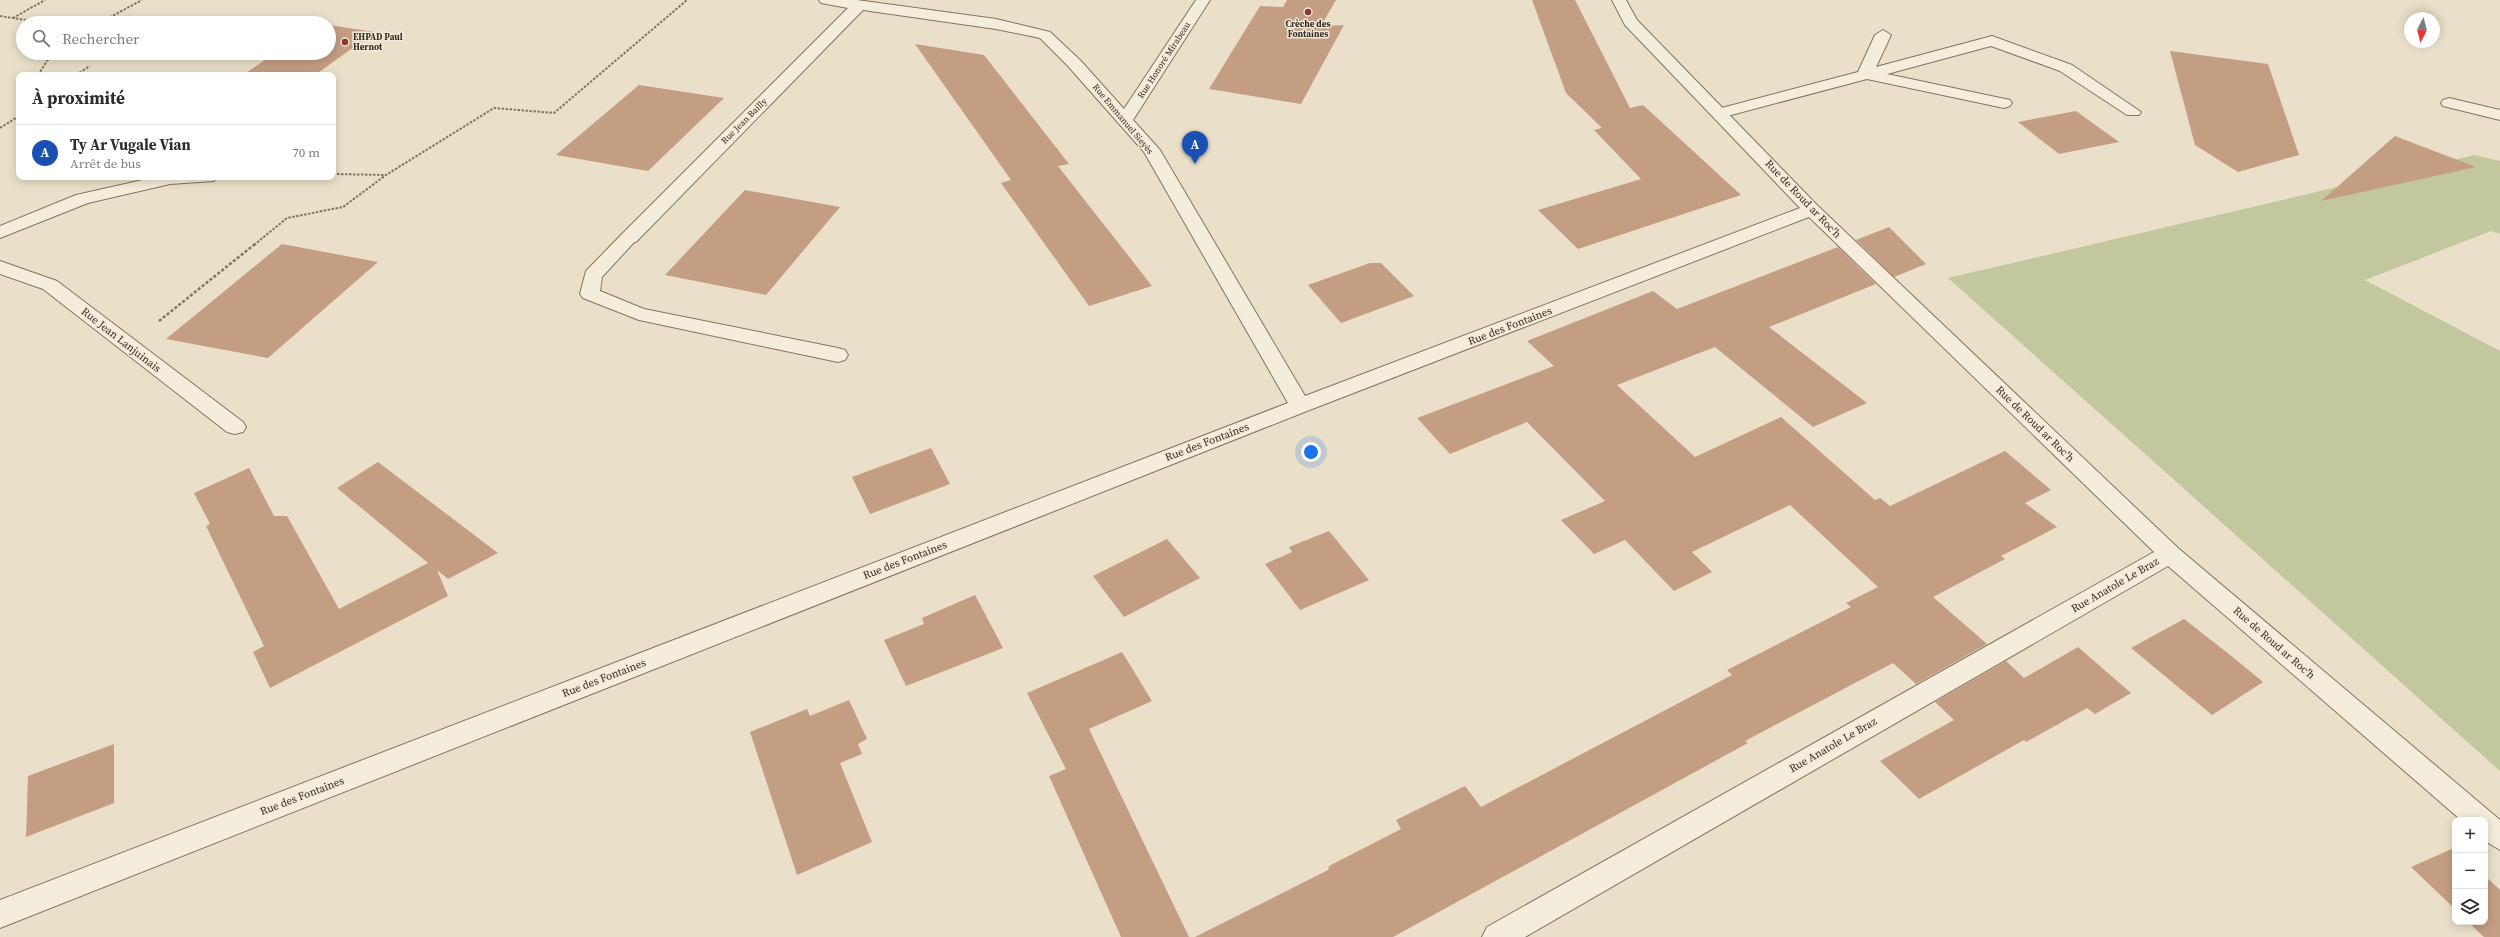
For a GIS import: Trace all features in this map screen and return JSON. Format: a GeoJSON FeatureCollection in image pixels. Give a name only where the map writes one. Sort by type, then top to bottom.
{"type":"FeatureCollection","features":[{"type":"Feature","properties":{"kind":"street","name":"Rue Emmanuel Sieyès"},"geometry":{"type":"LineString","coordinates":[[826,0],[996,24],[1045,35],[1074,62],[1151,150],[1300,406]]}},
{"type":"Feature","properties":{"kind":"street","name":"Rue Honoré Mirabeau"},"geometry":{"type":"LineString","coordinates":[[1125,120],[1203,0]]}},
{"type":"Feature","properties":{"kind":"street","name":"Rue de Roud ar Roc'h"},"geometry":{"type":"LineString","coordinates":[[1619,0],[1630,22],[1720,113],[1812,210],[2170,554],[2477,817]]}},
{"type":"Feature","properties":{"kind":"street","name":"Rue Jean Bailly"},"geometry":{"type":"LineString","coordinates":[[838,354],[639,314],[590,294],[593,275],[859,5]]}},
{"type":"Feature","properties":{"kind":"street"},"geometry":{"type":"LineString","coordinates":[[1865,74],[1883,34]]}},
{"type":"Feature","properties":{"kind":"street"},"geometry":{"type":"LineString","coordinates":[[1720,113],[1992,41],[2066,68],[2133,112]]}},
{"type":"Feature","properties":{"kind":"street"},"geometry":{"type":"LineString","coordinates":[[1865,74],[2004,103]]}},
{"type":"Feature","properties":{"kind":"street"},"geometry":{"type":"LineString","coordinates":[[2449,103],[2500,115]]}},
{"type":"Feature","properties":{"kind":"street"},"geometry":{"type":"LineString","coordinates":[[0,232],[82,199],[166,180]]}},
{"type":"Feature","properties":{"kind":"street","name":"Rue des Fontaines"},"geometry":{"type":"LineString","coordinates":[[0,914],[1300,406],[1812,210]]}},
{"type":"Feature","properties":{"kind":"street","name":"Rue Jean Lanjuinais"},"geometry":{"type":"LineString","coordinates":[[0,267],[50,285],[235,427]]}},
{"type":"Feature","properties":{"kind":"street","name":"Rue Anatole Le Braz"},"geometry":{"type":"LineString","coordinates":[[1497,937],[2170,554]]}},
{"type":"Feature","properties":{"kind":"street"},"geometry":{"type":"LineString","coordinates":[[2488,827],[2500,837]]}},
{"type":"Feature","properties":{"kind":"path"},"geometry":{"type":"LineString","coordinates":[[12,18],[45,0]]}},
{"type":"Feature","properties":{"kind":"path"},"geometry":{"type":"LineString","coordinates":[[112,16],[142,0]]}},
{"type":"Feature","properties":{"kind":"path"},"geometry":{"type":"LineString","coordinates":[[130,346],[287,218],[342,206],[386,175],[494,108],[554,113],[687,0]]}},
{"type":"Feature","properties":{"kind":"path"},"geometry":{"type":"LineString","coordinates":[[0,16],[16,19]]}},
{"type":"Feature","properties":{"kind":"path"},"geometry":{"type":"LineString","coordinates":[[40,72],[48,60]]}},
{"type":"Feature","properties":{"kind":"path"},"geometry":{"type":"LineString","coordinates":[[81,72],[90,66]]}},
{"type":"Feature","properties":{"kind":"path"},"geometry":{"type":"LineString","coordinates":[[0,128],[16,118]]}},
{"type":"Feature","properties":{"kind":"path"},"geometry":{"type":"LineString","coordinates":[[336,174],[386,175]]}},
{"type":"Feature","properties":{"kind":"green space"},"geometry":{"type":"Polygon","coordinates":[[[2475,155],[2500,161],[2500,234],[2491,231],[2365,280],[2500,351],[2500,771],[1948,278],[2475,155]]]}},
{"type":"Feature","properties":{"kind":"building"},"geometry":{"type":"Polygon","coordinates":[[[1287,0],[1336,0],[1321,26],[1344,25],[1301,104],[1209,89],[1260,6],[1283,7],[1287,0]]]}},
{"type":"Feature","properties":{"kind":"building"},"geometry":{"type":"Polygon","coordinates":[[[1532,0],[1575,0],[1630,108],[1643,105],[1741,195],[1578,249],[1538,210],[1641,179],[1594,130],[1602,128],[1566,93],[1532,0]]]}},
{"type":"Feature","properties":{"kind":"building"},"geometry":{"type":"Polygon","coordinates":[[[336,26],[375,32],[336,60],[336,26]]]}},
{"type":"Feature","properties":{"kind":"building"},"geometry":{"type":"Polygon","coordinates":[[[915,44],[984,55],[1069,164],[1058,166],[1152,286],[1089,306],[1001,183],[1011,180],[915,44]]]}},
{"type":"Feature","properties":{"kind":"building"},"geometry":{"type":"Polygon","coordinates":[[[2170,51],[2268,64],[2299,155],[2238,172],[2195,145],[2170,51]]]}},
{"type":"Feature","properties":{"kind":"building"},"geometry":{"type":"Polygon","coordinates":[[[265,60],[336,60],[319,72],[247,72],[265,60]]]}},
{"type":"Feature","properties":{"kind":"building"},"geometry":{"type":"Polygon","coordinates":[[[639,85],[724,98],[648,171],[556,155],[639,85]]]}},
{"type":"Feature","properties":{"kind":"building"},"geometry":{"type":"Polygon","coordinates":[[[2076,111],[2119,142],[2059,154],[2018,122],[2076,111]]]}},
{"type":"Feature","properties":{"kind":"building"},"geometry":{"type":"Polygon","coordinates":[[[2395,136],[2476,167],[2321,201],[2395,136]]]}},
{"type":"Feature","properties":{"kind":"building"},"geometry":{"type":"Polygon","coordinates":[[[745,190],[840,207],[766,295],[665,275],[745,190]]]}},
{"type":"Feature","properties":{"kind":"building"},"geometry":{"type":"Polygon","coordinates":[[[1889,227],[1926,264],[1894,277],[1856,240],[1889,227]]]}},
{"type":"Feature","properties":{"kind":"building"},"geometry":{"type":"Polygon","coordinates":[[[282,244],[378,262],[268,358],[166,339],[282,244]]]}},
{"type":"Feature","properties":{"kind":"building"},"geometry":{"type":"Polygon","coordinates":[[[1838,247],[1876,284],[1769,327],[1867,403],[1813,427],[1715,347],[1617,385],[1695,457],[1781,417],[1875,500],[1880,498],[1890,506],[2005,451],[2051,490],[2025,503],[2057,527],[2001,556],[2005,559],[1933,597],[1987,644],[1916,684],[1893,663],[1745,741],[1748,743],[1393,937],[1195,937],[1328,870],[1329,866],[1401,829],[1396,820],[1465,786],[1481,807],[1732,675],[1727,670],[1851,607],[1846,603],[1878,587],[1790,505],[1692,552],[1712,572],[1674,591],[1625,540],[1594,554],[1561,520],[1605,501],[1527,422],[1450,454],[1417,418],[1554,366],[1527,341],[1653,291],[1677,309],[1838,247]]]}},
{"type":"Feature","properties":{"kind":"building"},"geometry":{"type":"Polygon","coordinates":[[[1370,263],[1381,263],[1414,296],[1341,323],[1308,285],[1370,263]]]}},
{"type":"Feature","properties":{"kind":"building"},"geometry":{"type":"Polygon","coordinates":[[[931,448],[950,484],[870,514],[852,477],[931,448]]]}},
{"type":"Feature","properties":{"kind":"building"},"geometry":{"type":"Polygon","coordinates":[[[378,462],[498,553],[448,579],[437,570],[448,596],[270,688],[253,652],[264,646],[206,526],[210,524],[194,493],[249,468],[274,516],[287,516],[339,609],[428,563],[337,488],[378,462]]]}},
{"type":"Feature","properties":{"kind":"building"},"geometry":{"type":"Polygon","coordinates":[[[1329,531],[1369,580],[1300,610],[1265,564],[1292,552],[1289,547],[1329,531]]]}},
{"type":"Feature","properties":{"kind":"building"},"geometry":{"type":"Polygon","coordinates":[[[1167,539],[1200,578],[1124,617],[1093,576],[1167,539]]]}},
{"type":"Feature","properties":{"kind":"building"},"geometry":{"type":"Polygon","coordinates":[[[975,595],[1003,648],[906,686],[884,640],[924,624],[922,618],[975,595]]]}},
{"type":"Feature","properties":{"kind":"building"},"geometry":{"type":"Polygon","coordinates":[[[2184,619],[2263,682],[2212,715],[2131,648],[2184,619]]]}},
{"type":"Feature","properties":{"kind":"building"},"geometry":{"type":"Polygon","coordinates":[[[2078,647],[2131,693],[2095,714],[2087,708],[2026,742],[2024,740],[1919,799],[1880,761],[1954,720],[1935,702],[2006,661],[2024,678],[2078,647]]]}},
{"type":"Feature","properties":{"kind":"building"},"geometry":{"type":"Polygon","coordinates":[[[1122,652],[1152,701],[1089,729],[1189,937],[1121,937],[1049,776],[1066,769],[1027,693],[1122,652]]]}},
{"type":"Feature","properties":{"kind":"building"},"geometry":{"type":"Polygon","coordinates":[[[849,700],[867,739],[858,744],[862,754],[840,763],[872,842],[797,875],[750,732],[807,709],[810,716],[849,700]]]}},
{"type":"Feature","properties":{"kind":"building"},"geometry":{"type":"Polygon","coordinates":[[[114,744],[114,803],[26,837],[28,776],[114,744]]]}},
{"type":"Feature","properties":{"kind":"building"},"geometry":{"type":"Polygon","coordinates":[[[2452,849],[2452,906],[2411,867],[2452,849]]]}},
{"type":"Feature","properties":{"kind":"building"},"geometry":{"type":"Polygon","coordinates":[[[2488,879],[2500,890],[2500,937],[2484,937],[2471,925],[2488,925],[2488,879]]]}},
{"type":"Feature","properties":{"kind":"place","name":"Crèche des Fontaines"},"geometry":{"type":"Point","coordinates":[1308,12]}},
{"type":"Feature","properties":{"kind":"place","name":"EHPAD Paul Hernot"},"geometry":{"type":"Point","coordinates":[345,42]}},
{"type":"Feature","properties":{"kind":"place","name":"Ty Ar Vugale Vian"},"geometry":{"type":"Point","coordinates":[1195,164]}}]}
